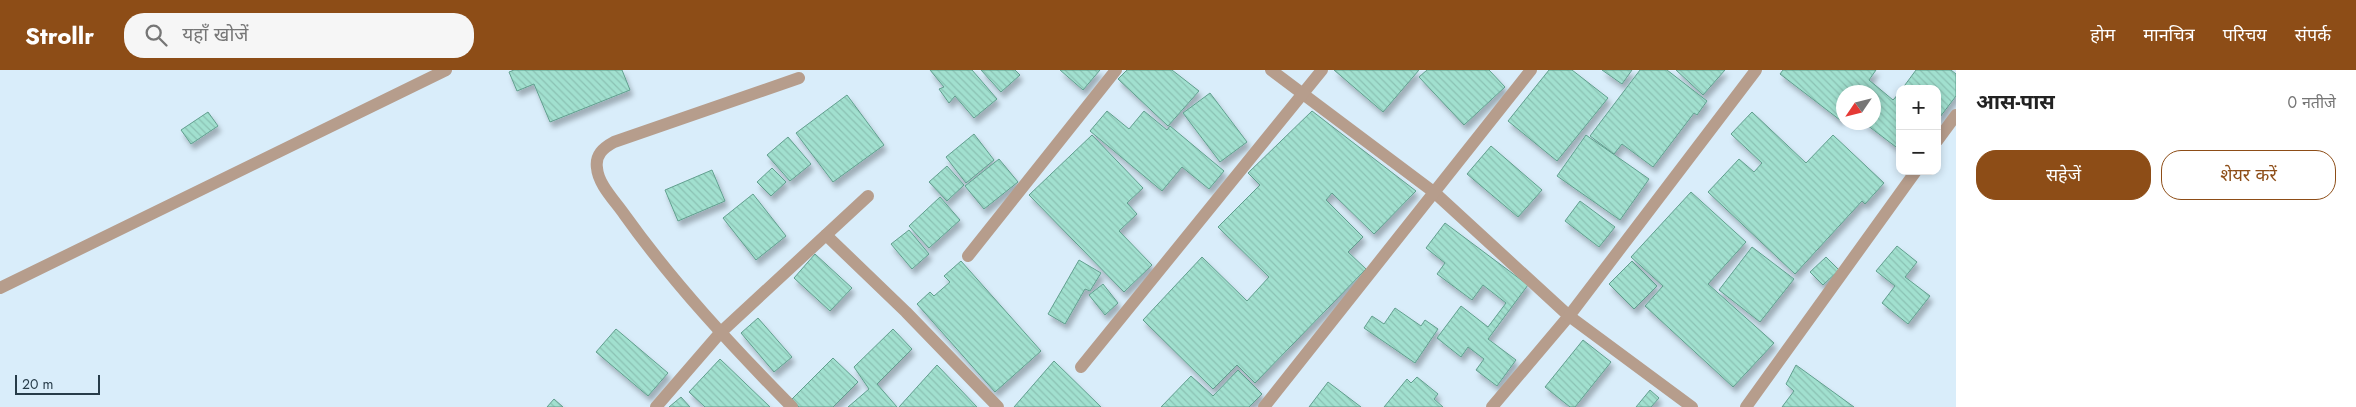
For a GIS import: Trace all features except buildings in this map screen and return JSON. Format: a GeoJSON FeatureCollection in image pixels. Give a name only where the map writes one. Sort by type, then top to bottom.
{"type":"FeatureCollection","features":[{"type":"Feature","properties":{"kind":"street"},"geometry":{"type":"LineString","coordinates":[[0,288],[446,70]]}},
{"type":"Feature","properties":{"kind":"street"},"geometry":{"type":"LineString","coordinates":[[968,256],[1116,70]]}},
{"type":"Feature","properties":{"kind":"street"},"geometry":{"type":"LineString","coordinates":[[1271,70],[1434,193],[1569,316],[1692,407]]}},
{"type":"Feature","properties":{"kind":"street"},"geometry":{"type":"LineString","coordinates":[[1081,367],[1322,70]]}},
{"type":"Feature","properties":{"kind":"street"},"geometry":{"type":"LineString","coordinates":[[1264,407],[1531,70]]}},
{"type":"Feature","properties":{"kind":"street"},"geometry":{"type":"LineString","coordinates":[[1492,407],[1569,316],[1756,70]]}},
{"type":"Feature","properties":{"kind":"street"},"geometry":{"type":"LineString","coordinates":[[792,407],[720,333],[650,251],[606,189],[597,171],[599,154],[614,142],[799,78]]}},
{"type":"Feature","properties":{"kind":"street"},"geometry":{"type":"LineString","coordinates":[[1941,136],[1956,115]]}},
{"type":"Feature","properties":{"kind":"street"},"geometry":{"type":"LineString","coordinates":[[1746,407],[1913,175]]}},
{"type":"Feature","properties":{"kind":"street"},"geometry":{"type":"LineString","coordinates":[[656,407],[720,333],[868,196]]}},
{"type":"Feature","properties":{"kind":"street"},"geometry":{"type":"LineString","coordinates":[[826,236],[906,312],[998,407]]}}]}
